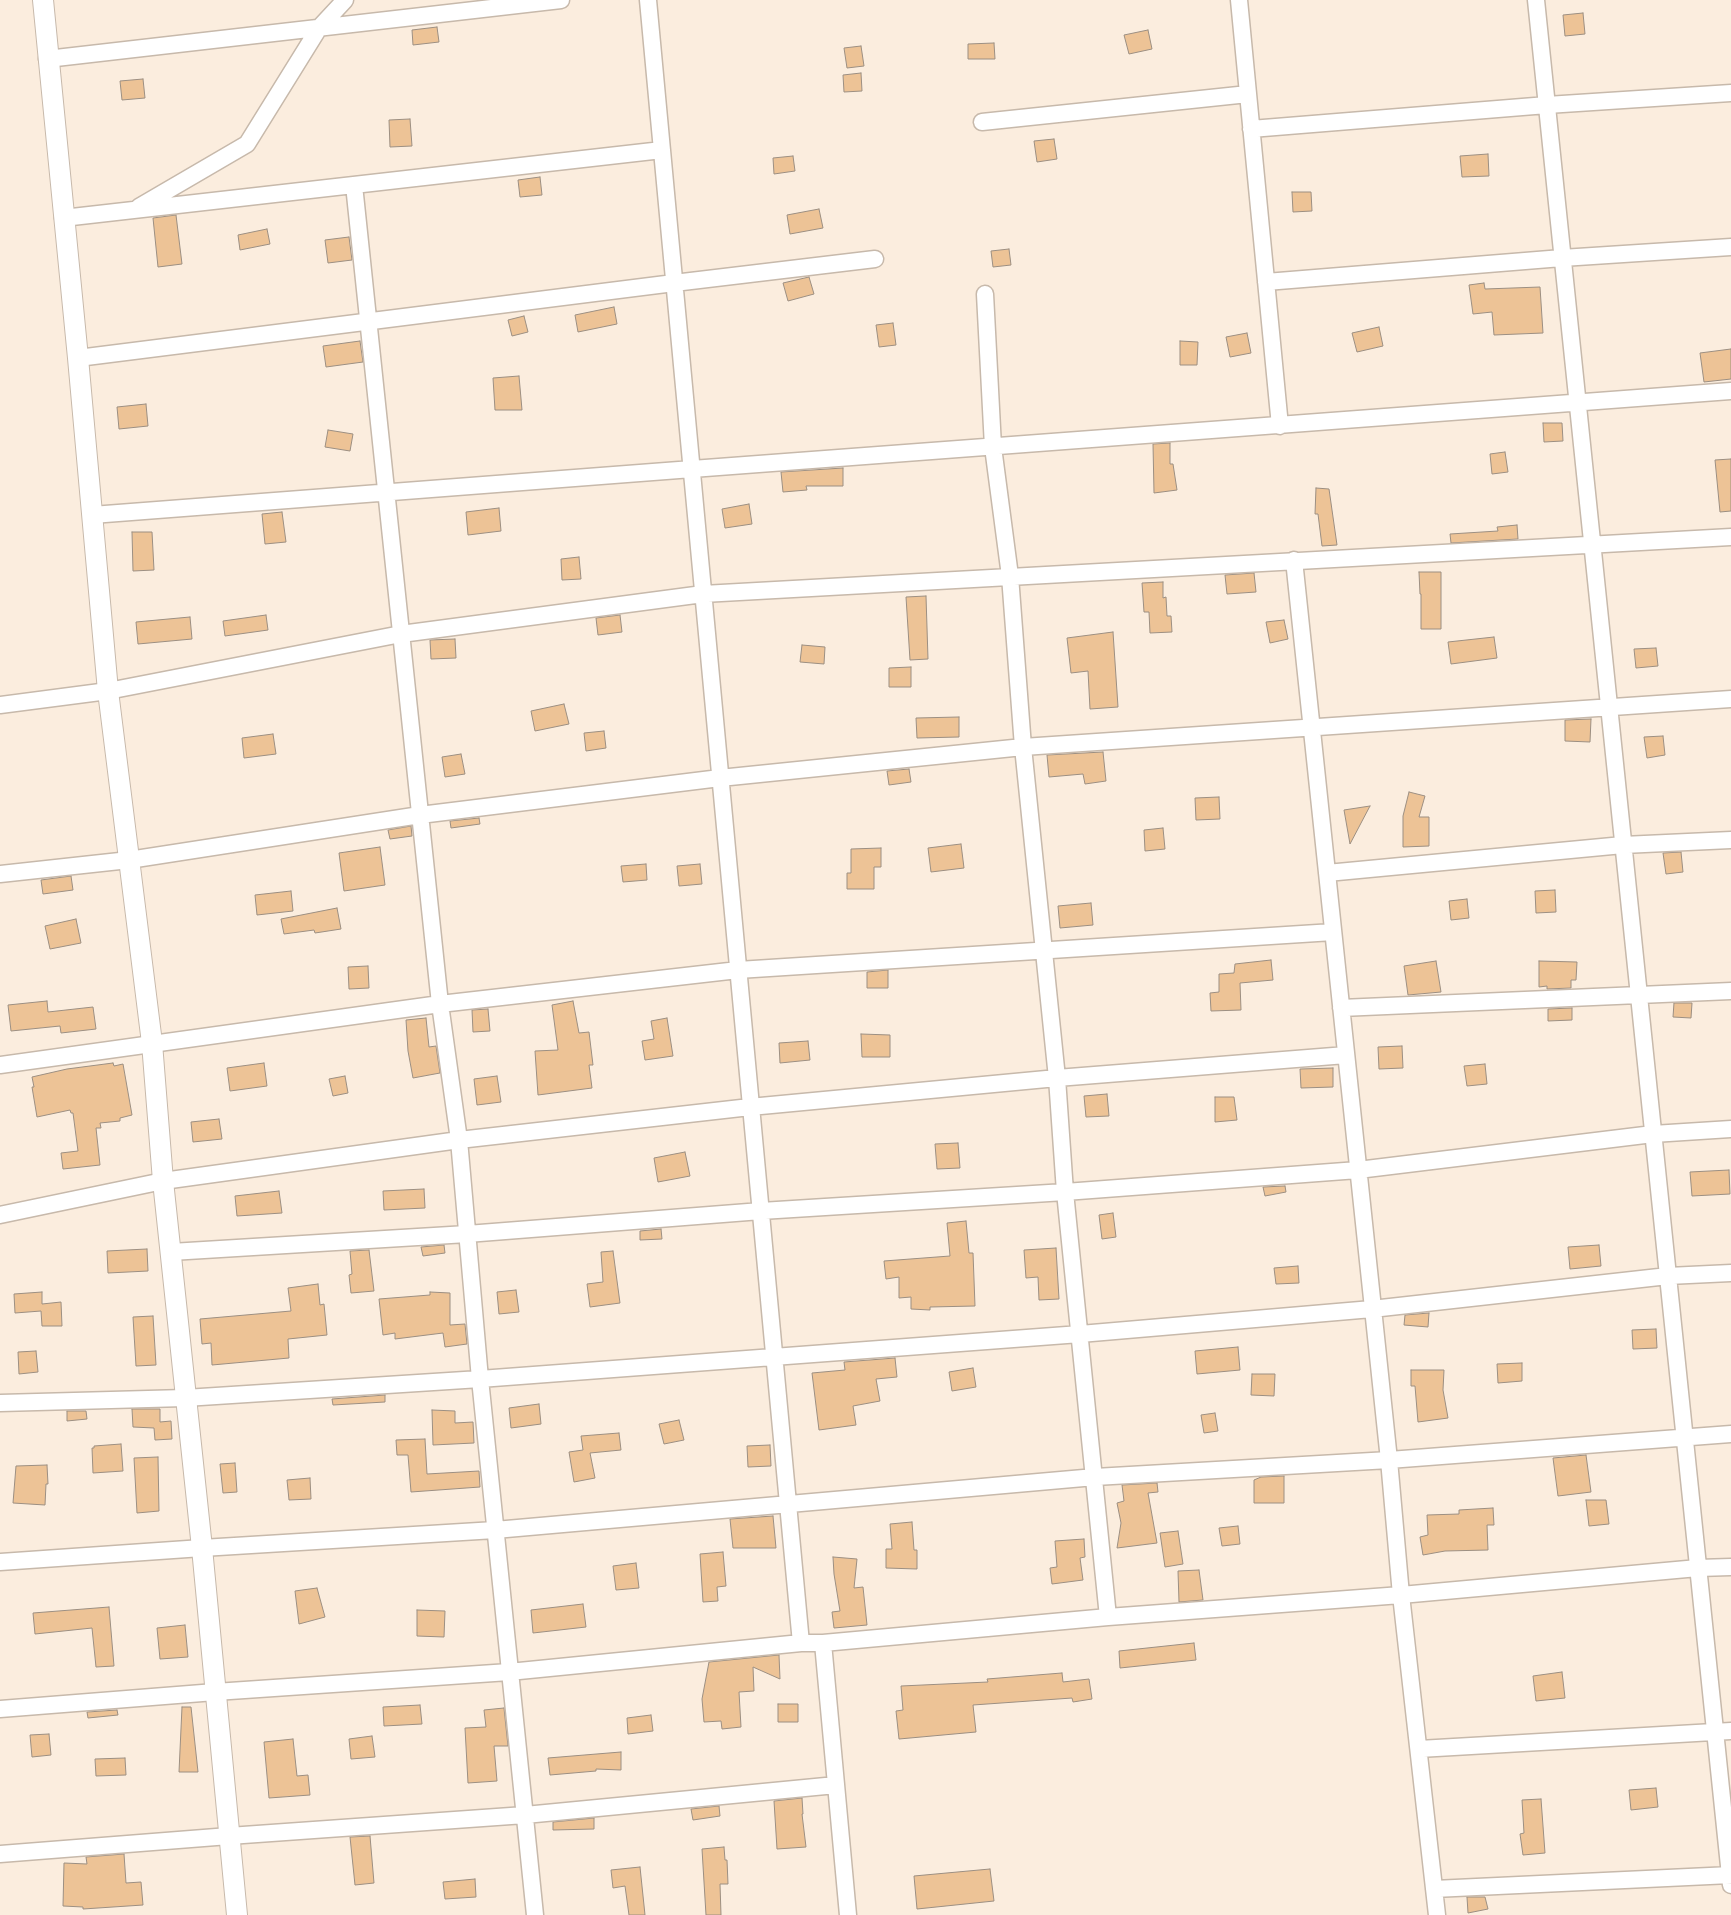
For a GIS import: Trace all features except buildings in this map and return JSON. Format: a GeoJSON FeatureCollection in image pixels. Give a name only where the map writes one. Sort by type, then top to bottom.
{"type":"FeatureCollection","features":[{"type":"Feature","properties":{"kind":"street"},"geometry":{"type":"LineString","coordinates":[[42,0],[78,358],[108,691],[152,1043],[163,1181],[202,1548],[237,1915]]}},
{"type":"Feature","properties":{"kind":"street"},"geometry":{"type":"LineString","coordinates":[[133,210],[247,144],[319,28],[345,0]]}},
{"type":"Feature","properties":{"kind":"street"},"geometry":{"type":"LineString","coordinates":[[48,59],[561,0]]}},
{"type":"Feature","properties":{"kind":"street"},"geometry":{"type":"LineString","coordinates":[[648,0],[801,1643]]}},
{"type":"Feature","properties":{"kind":"street"},"geometry":{"type":"LineString","coordinates":[[1239,0],[1280,426]]}},
{"type":"Feature","properties":{"kind":"street"},"geometry":{"type":"LineString","coordinates":[[1434,1888],[1731,1878],[1723,1732],[1698,1568],[1536,0]]}},
{"type":"Feature","properties":{"kind":"street"},"geometry":{"type":"LineString","coordinates":[[1251,129],[1547,105],[1731,93]]}},
{"type":"Feature","properties":{"kind":"street"},"geometry":{"type":"LineString","coordinates":[[982,122],[1248,94]]}},
{"type":"Feature","properties":{"kind":"street"},"geometry":{"type":"LineString","coordinates":[[64,218],[662,150]]}},
{"type":"Feature","properties":{"kind":"street"},"geometry":{"type":"LineString","coordinates":[[354,185],[440,1004],[459,1140],[480,1379],[535,1915]]}},
{"type":"Feature","properties":{"kind":"street"},"geometry":{"type":"LineString","coordinates":[[1266,282],[1562,258],[1731,247]]}},
{"type":"Feature","properties":{"kind":"street"},"geometry":{"type":"LineString","coordinates":[[78,358],[875,259]]}},
{"type":"Feature","properties":{"kind":"street"},"geometry":{"type":"LineString","coordinates":[[985,294],[993,447],[1010,576],[1023,747],[1058,1078],[1065,1192],[1108,1617]]}},
{"type":"Feature","properties":{"kind":"street"},"geometry":{"type":"LineString","coordinates":[[92,515],[692,468],[1731,392]]}},
{"type":"Feature","properties":{"kind":"street"},"geometry":{"type":"LineString","coordinates":[[0,705],[108,691],[401,634],[703,594],[1731,537]]}},
{"type":"Feature","properties":{"kind":"street"},"geometry":{"type":"LineString","coordinates":[[1294,560],[1389,1460],[1401,1595],[1437,1915]]}},
{"type":"Feature","properties":{"kind":"street"},"geometry":{"type":"LineString","coordinates":[[0,874],[129,860],[420,814],[720,778],[1023,747],[1731,699]]}},
{"type":"Feature","properties":{"kind":"street"},"geometry":{"type":"LineString","coordinates":[[1327,873],[1623,845],[1731,840]]}},
{"type":"Feature","properties":{"kind":"street"},"geometry":{"type":"LineString","coordinates":[[0,1065],[440,1004],[738,970],[1333,932]]}},
{"type":"Feature","properties":{"kind":"street"},"geometry":{"type":"LineString","coordinates":[[1341,1008],[1731,991]]}},
{"type":"Feature","properties":{"kind":"street"},"geometry":{"type":"LineString","coordinates":[[0,1215],[163,1181],[459,1140],[750,1107],[1058,1078],[1346,1055]]}},
{"type":"Feature","properties":{"kind":"street"},"geometry":{"type":"LineString","coordinates":[[171,1252],[467,1234],[760,1211],[1065,1192],[1358,1170],[1653,1134],[1731,1129]]}},
{"type":"Feature","properties":{"kind":"street"},"geometry":{"type":"LineString","coordinates":[[0,1403],[185,1398],[480,1379],[1080,1334],[1372,1309],[1668,1276],[1731,1273]]}},
{"type":"Feature","properties":{"kind":"street"},"geometry":{"type":"LineString","coordinates":[[0,1562],[495,1530],[1095,1477],[1389,1460],[1731,1434]]}},
{"type":"Feature","properties":{"kind":"street"},"geometry":{"type":"LineString","coordinates":[[0,1709],[510,1672],[801,1643],[823,1643],[1108,1617],[1401,1595],[1698,1568],[1731,1567]]}},
{"type":"Feature","properties":{"kind":"street"},"geometry":{"type":"LineString","coordinates":[[823,1643],[848,1915]]}},
{"type":"Feature","properties":{"kind":"street"},"geometry":{"type":"LineString","coordinates":[[1419,1749],[1723,1732]]}},
{"type":"Feature","properties":{"kind":"street"},"geometry":{"type":"LineString","coordinates":[[0,1854],[525,1815],[836,1785]]}}]}
